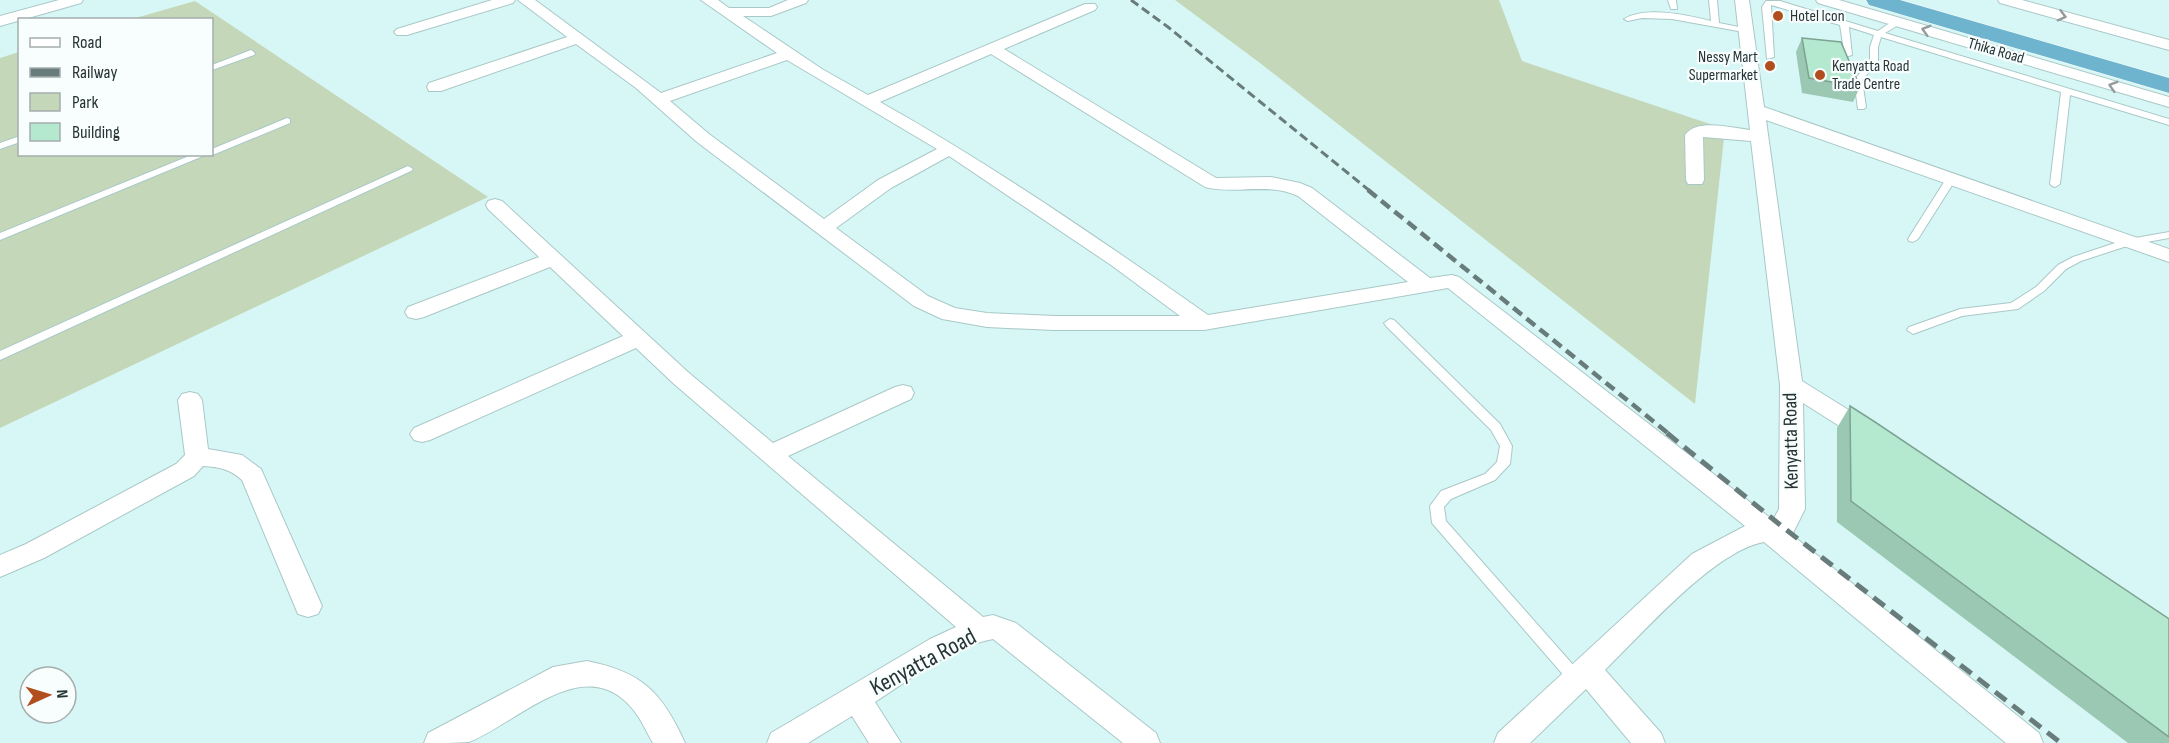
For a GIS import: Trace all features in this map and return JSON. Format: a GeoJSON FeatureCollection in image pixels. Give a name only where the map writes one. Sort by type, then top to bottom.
{"type":"FeatureCollection","features":[{"type":"Feature","properties":{"kind":"highway","name":"Thika Road"},"geometry":{"type":"LineString","coordinates":[[1876,0],[2169,87]]}},
{"type":"Feature","properties":{"kind":"highway","name":"Thika Road"},"geometry":{"type":"LineString","coordinates":[[1933,0],[2169,68]]}},
{"type":"Feature","properties":{"kind":"street"},"geometry":{"type":"LineString","coordinates":[[0,21],[41,4],[76,0]]}},
{"type":"Feature","properties":{"kind":"street"},"geometry":{"type":"LineString","coordinates":[[402,32],[508,0]]}},
{"type":"Feature","properties":{"kind":"street"},"geometry":{"type":"LineString","coordinates":[[525,0],[921,301],[950,314],[987,320],[1054,323],[1204,323],[1452,281],[1768,530],[2028,743]]}},
{"type":"Feature","properties":{"kind":"street"},"geometry":{"type":"LineString","coordinates":[[708,0],[789,54],[950,149],[1119,261],[1204,323]]}},
{"type":"Feature","properties":{"kind":"street"},"geometry":{"type":"LineString","coordinates":[[726,12],[771,12],[801,0]]}},
{"type":"Feature","properties":{"kind":"street","name":"Kenyatta Road"},"geometry":{"type":"LineString","coordinates":[[1509,743],[1701,561],[1747,535],[1784,528],[1792,509],[1791,385],[1742,0]]}},
{"type":"Feature","properties":{"kind":"street","name":"Thika Road"},"geometry":{"type":"LineString","coordinates":[[1823,0],[2169,102]]}},
{"type":"Feature","properties":{"kind":"street"},"geometry":{"type":"LineString","coordinates":[[2005,0],[2169,45]]}},
{"type":"Feature","properties":{"kind":"street"},"geometry":{"type":"LineString","coordinates":[[868,101],[1090,7]]}},
{"type":"Feature","properties":{"kind":"street"},"geometry":{"type":"LineString","coordinates":[[435,87],[577,39]]}},
{"type":"Feature","properties":{"kind":"street"},"geometry":{"type":"LineString","coordinates":[[992,48],[1212,183],[1229,185],[1276,182],[1290,184],[1305,192],[1425,285]]}},
{"type":"Feature","properties":{"kind":"street"},"geometry":{"type":"LineString","coordinates":[[658,99],[789,54]]}},
{"type":"Feature","properties":{"kind":"street"},"geometry":{"type":"LineString","coordinates":[[1755,110],[2169,256]]}},
{"type":"Feature","properties":{"kind":"street"},"geometry":{"type":"LineString","coordinates":[[1695,180],[1694,135],[1700,131],[1759,136]]}},
{"type":"Feature","properties":{"kind":"street"},"geometry":{"type":"LineString","coordinates":[[825,228],[854,204],[885,183],[950,149]]}},
{"type":"Feature","properties":{"kind":"street"},"geometry":{"type":"LineString","coordinates":[[495,206],[681,378],[978,630]]}},
{"type":"Feature","properties":{"kind":"street"},"geometry":{"type":"LineString","coordinates":[[416,312],[554,259]]}},
{"type":"Feature","properties":{"kind":"street"},"geometry":{"type":"LineString","coordinates":[[422,434],[639,338]]}},
{"type":"Feature","properties":{"kind":"street"},"geometry":{"type":"LineString","coordinates":[[1791,385],[1890,447]]}},
{"type":"Feature","properties":{"kind":"street"},"geometry":{"type":"LineString","coordinates":[[770,454],[903,393]]}},
{"type":"Feature","properties":{"kind":"street"},"geometry":{"type":"LineString","coordinates":[[0,566],[35,551],[185,470],[197,457],[190,400]]}},
{"type":"Feature","properties":{"kind":"street"},"geometry":{"type":"LineString","coordinates":[[197,457],[239,462],[252,475],[308,606]]}},
{"type":"Feature","properties":{"kind":"street","name":"Kenyatta Road"},"geometry":{"type":"LineString","coordinates":[[782,743],[940,647],[978,630],[993,627],[1006,631],[1136,740]]}},
{"type":"Feature","properties":{"kind":"street"},"geometry":{"type":"LineString","coordinates":[[439,743],[563,676],[587,673],[624,684],[644,701],[670,743]]}},
{"type":"Feature","properties":{"kind":"street"},"geometry":{"type":"LineString","coordinates":[[1582,675],[1650,743]]}},
{"type":"Feature","properties":{"kind":"street"},"geometry":{"type":"LineString","coordinates":[[856,698],[886,743]]}},
{"type":"Feature","properties":{"kind":"lane"},"geometry":{"type":"LineString","coordinates":[[1713,0],[1715,25]]}},
{"type":"Feature","properties":{"kind":"lane"},"geometry":{"type":"LineString","coordinates":[[1760,0],[1879,33],[2169,122]]}},
{"type":"Feature","properties":{"kind":"lane"},"geometry":{"type":"LineString","coordinates":[[1770,57],[1766,7],[1771,3]]}},
{"type":"Feature","properties":{"kind":"lane"},"geometry":{"type":"LineString","coordinates":[[1628,19],[1653,15],[1746,31]]}},
{"type":"Feature","properties":{"kind":"lane"},"geometry":{"type":"LineString","coordinates":[[1861,106],[1858,80],[1874,62],[1874,44],[1879,33],[1897,22]]}},
{"type":"Feature","properties":{"kind":"lane"},"geometry":{"type":"LineString","coordinates":[[1844,23],[1848,55]]}},
{"type":"Feature","properties":{"kind":"lane"},"geometry":{"type":"LineString","coordinates":[[213,68],[251,53]]}},
{"type":"Feature","properties":{"kind":"lane"},"geometry":{"type":"LineString","coordinates":[[2055,184],[2066,90]]}},
{"type":"Feature","properties":{"kind":"lane"},"geometry":{"type":"LineString","coordinates":[[213,152],[287,121]]}},
{"type":"Feature","properties":{"kind":"lane"},"geometry":{"type":"LineString","coordinates":[[0,146],[18,140]]}},
{"type":"Feature","properties":{"kind":"lane"},"geometry":{"type":"LineString","coordinates":[[0,237],[199,156]]}},
{"type":"Feature","properties":{"kind":"lane"},"geometry":{"type":"LineString","coordinates":[[0,356],[408,169]]}},
{"type":"Feature","properties":{"kind":"lane"},"geometry":{"type":"LineString","coordinates":[[1913,239],[1951,179]]}},
{"type":"Feature","properties":{"kind":"lane"},"geometry":{"type":"LineString","coordinates":[[1913,330],[1960,313],[2014,306],[2040,289],[2062,267],[2077,259],[2128,242],[2169,235]]}},
{"type":"Feature","properties":{"kind":"lane"},"geometry":{"type":"LineString","coordinates":[[1390,322],[1496,427],[1506,446],[1503,464],[1490,477],[1446,495],[1437,507],[1439,523],[1582,675]]}},
{"type":"Feature","properties":{"kind":"green space"},"geometry":{"type":"Polygon","coordinates":[[[1175,0],[1499,0],[1522,61],[1725,129],[1695,404],[1260,63],[1175,0]]]}},
{"type":"Feature","properties":{"kind":"green space"},"geometry":{"type":"Polygon","coordinates":[[[195,1],[488,197],[0,428],[0,58],[18,52],[18,156],[213,156],[213,18],[136,18],[195,1]]]}},
{"type":"Feature","properties":{"kind":"building"},"geometry":{"type":"Polygon","coordinates":[[[1802,38],[1841,42],[1860,87],[1809,78],[1802,38]]]}},
{"type":"Feature","properties":{"kind":"building"},"geometry":{"type":"Polygon","coordinates":[[[1850,406],[2169,619],[2169,737],[1851,501],[1850,406]]]}},
{"type":"Feature","properties":{"kind":"railway"},"geometry":{"type":"LineString","coordinates":[[1131,0],[1168,27],[1370,191]]}},
{"type":"Feature","properties":{"kind":"railway"},"geometry":{"type":"LineString","coordinates":[[1368,190],[1669,434]]}},
{"type":"Feature","properties":{"kind":"railway"},"geometry":{"type":"LineString","coordinates":[[1667,433],[1784,528],[2061,743]]}},
{"type":"Feature","properties":{"kind":"place","name":"Hotel Icon"},"geometry":{"type":"Point","coordinates":[1778,16]}},
{"type":"Feature","properties":{"kind":"place","name":"Nessy Mart Supermarket"},"geometry":{"type":"Point","coordinates":[1770,66]}},
{"type":"Feature","properties":{"kind":"place","name":"Kenyatta Road Trade Centre"},"geometry":{"type":"Point","coordinates":[1820,75]}}]}
